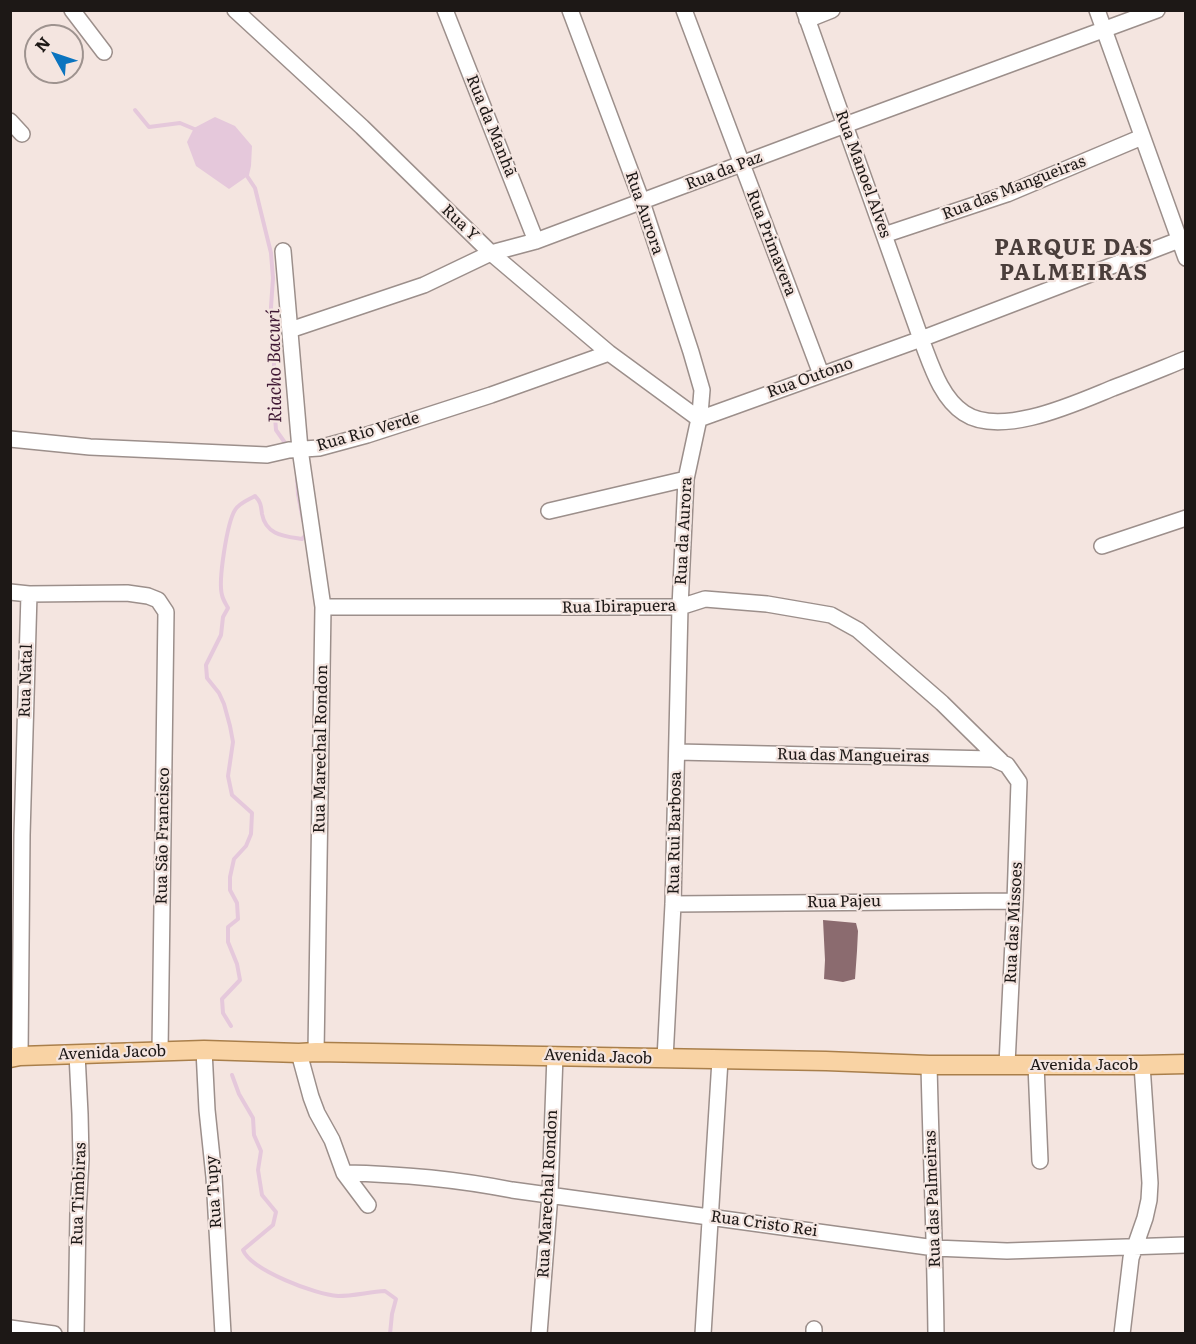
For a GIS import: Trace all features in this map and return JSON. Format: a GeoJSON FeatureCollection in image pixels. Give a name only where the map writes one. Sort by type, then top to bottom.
{"type":"FeatureCollection","features":[{"type":"Feature","properties":{"kind":"main road","name":"Avenida Jacob"},"geometry":{"type":"LineString","coordinates":[[15,1057],[204,1050],[555,1055],[929,1065],[1185,1064]]}},
{"type":"Feature","properties":{"kind":"street"},"geometry":{"type":"LineString","coordinates":[[72,10],[104,52]]}},
{"type":"Feature","properties":{"kind":"street","name":"Rua Y"},"geometry":{"type":"LineString","coordinates":[[235,10],[362,127],[490,253],[609,353],[699,419]]}},
{"type":"Feature","properties":{"kind":"street","name":"Rua da Manhã"},"geometry":{"type":"LineString","coordinates":[[446,10],[536,241]]}},
{"type":"Feature","properties":{"kind":"street","name":"Rua Aurora"},"geometry":{"type":"LineString","coordinates":[[570,10],[642,202],[701,383],[702,398],[699,419]]}},
{"type":"Feature","properties":{"kind":"street","name":"Rua Primavera"},"geometry":{"type":"LineString","coordinates":[[684,10],[821,374]]}},
{"type":"Feature","properties":{"kind":"street"},"geometry":{"type":"LineString","coordinates":[[806,15],[832,10]]}},
{"type":"Feature","properties":{"kind":"street"},"geometry":{"type":"LineString","coordinates":[[1097,10],[1185,258]]}},
{"type":"Feature","properties":{"kind":"street","name":"Rua da Paz"},"geometry":{"type":"LineString","coordinates":[[290,330],[424,285],[490,253],[536,241],[1157,10]]}},
{"type":"Feature","properties":{"kind":"street","name":"Rua Manoel Alves"},"geometry":{"type":"LineString","coordinates":[[806,15],[921,339],[947,396],[962,412],[970,417],[992,423],[1049,413],[1185,359]]}},
{"type":"Feature","properties":{"kind":"street"},"geometry":{"type":"LineString","coordinates":[[10,121],[22,134]]}},
{"type":"Feature","properties":{"kind":"street","name":"Rua das Mangueiras"},"geometry":{"type":"LineString","coordinates":[[884,235],[1007,194],[1142,138]]}},
{"type":"Feature","properties":{"kind":"street","name":"Rua Outono"},"geometry":{"type":"LineString","coordinates":[[699,419],[921,339],[1179,240]]}},
{"type":"Feature","properties":{"kind":"street","name":"Rua Marechal Rondon"},"geometry":{"type":"LineString","coordinates":[[283,250],[300,449],[323,608],[308,1052],[310,1097],[332,1140],[344,1173],[368,1205]]}},
{"type":"Feature","properties":{"kind":"street","name":"Rua Rio Verde"},"geometry":{"type":"LineString","coordinates":[[10,439],[90,447],[267,455],[319,448],[491,395],[609,353]]}},
{"type":"Feature","properties":{"kind":"street","name":"Rua da Aurora"},"geometry":{"type":"LineString","coordinates":[[680,608],[686,478],[699,419]]}},
{"type":"Feature","properties":{"kind":"street"},"geometry":{"type":"LineString","coordinates":[[549,511],[686,478]]}},
{"type":"Feature","properties":{"kind":"street"},"geometry":{"type":"LineString","coordinates":[[1102,546],[1185,518]]}},
{"type":"Feature","properties":{"kind":"street"},"geometry":{"type":"LineString","coordinates":[[10,592],[29,594]]}},
{"type":"Feature","properties":{"kind":"street","name":"Rua São Francisco"},"geometry":{"type":"LineString","coordinates":[[29,594],[126,593],[158,600],[166,612],[160,1052]]}},
{"type":"Feature","properties":{"kind":"street","name":"Rua Natal"},"geometry":{"type":"LineString","coordinates":[[15,1057],[16,834],[29,594]]}},
{"type":"Feature","properties":{"kind":"street","name":"Rua Ibirapuera"},"geometry":{"type":"LineString","coordinates":[[323,608],[680,608],[705,599],[767,604],[831,615],[858,630],[942,703],[1001,762]]}},
{"type":"Feature","properties":{"kind":"street","name":"Rua Rui Barbosa"},"geometry":{"type":"LineString","coordinates":[[665,1059],[673,904],[680,608]]}},
{"type":"Feature","properties":{"kind":"street","name":"Rua das Mangueiras"},"geometry":{"type":"LineString","coordinates":[[677,752],[993,759],[1001,762]]}},
{"type":"Feature","properties":{"kind":"street","name":"Rua das Missoes"},"geometry":{"type":"LineString","coordinates":[[1001,762],[1007,765],[1019,782],[1007,1064]]}},
{"type":"Feature","properties":{"kind":"street","name":"Rua Pajeu"},"geometry":{"type":"LineString","coordinates":[[673,904],[1015,901]]}},
{"type":"Feature","properties":{"kind":"street","name":"Rua Tupy"},"geometry":{"type":"LineString","coordinates":[[204,1050],[223,1334]]}},
{"type":"Feature","properties":{"kind":"street","name":"Rua Timbiras"},"geometry":{"type":"LineString","coordinates":[[76,1334],[81,1159],[77,1054]]}},
{"type":"Feature","properties":{"kind":"street","name":"Rua Marechal Rondon"},"geometry":{"type":"LineString","coordinates":[[539,1334],[550,1194],[555,1055]]}},
{"type":"Feature","properties":{"kind":"street"},"geometry":{"type":"LineString","coordinates":[[703,1334],[720,1060]]}},
{"type":"Feature","properties":{"kind":"street","name":"Rua das Palmeiras"},"geometry":{"type":"LineString","coordinates":[[929,1065],[936,1334]]}},
{"type":"Feature","properties":{"kind":"street"},"geometry":{"type":"LineString","coordinates":[[1036,1065],[1040,1161]]}},
{"type":"Feature","properties":{"kind":"street"},"geometry":{"type":"LineString","coordinates":[[1122,1334],[1131,1258],[1149,1200],[1150,1183],[1142,1065]]}},
{"type":"Feature","properties":{"kind":"street","name":"Rua Cristo Rei"},"geometry":{"type":"LineString","coordinates":[[344,1173],[398,1174],[473,1182],[512,1190],[935,1248],[1007,1251],[1185,1245]]}},
{"type":"Feature","properties":{"kind":"street"},"geometry":{"type":"LineString","coordinates":[[10,1328],[54,1334]]}},
{"type":"Feature","properties":{"kind":"shaded area"},"geometry":{"type":"Polygon","coordinates":[[[215,117],[235,126],[252,146],[249,175],[229,189],[196,166],[187,142],[194,128],[215,117]]]}},
{"type":"Feature","properties":{"kind":"building"},"geometry":{"type":"Polygon","coordinates":[[[823,920],[856,923],[858,931],[855,979],[843,982],[824,979],[823,920]]]}},
{"type":"Feature","properties":{"kind":"waterway","name":"Riacho Bacurí"},"geometry":{"type":"LineString","coordinates":[[135,110],[149,127],[180,123],[199,131]]}},
{"type":"Feature","properties":{"kind":"waterway","name":"Riacho Bacurí"},"geometry":{"type":"LineString","coordinates":[[245,173],[255,188],[271,253],[276,430],[288,447]]}},
{"type":"Feature","properties":{"kind":"waterway","name":"Riacho Bacurí"},"geometry":{"type":"LineString","coordinates":[[297,477],[303,520]]}},
{"type":"Feature","properties":{"kind":"waterway","name":"Riacho Bacurí"},"geometry":{"type":"LineString","coordinates":[[231,1026],[223,1013],[222,999],[240,980],[237,964],[228,942],[228,927],[238,919],[237,903],[230,890],[230,877],[234,859],[246,846],[251,834],[252,813],[232,795],[228,776],[233,742],[230,726],[219,693],[207,678],[206,665],[221,635],[223,617],[228,608],[221,588],[222,565],[229,527],[237,508],[255,496],[260,504],[264,521],[272,530],[282,535],[302,539],[307,534]]}},
{"type":"Feature","properties":{"kind":"waterway","name":"Riacho Bacurí"},"geometry":{"type":"LineString","coordinates":[[232,1075],[239,1094],[253,1118],[254,1135],[261,1151],[258,1170],[262,1195],[276,1212],[273,1225],[243,1250],[248,1258],[271,1273],[328,1295],[385,1291],[396,1299],[390,1334]]}},
{"type":"Feature","properties":{"kind":"district","name":"PARQUE DAS PALMEIRAS"},"geometry":{"type":"Point","coordinates":[1074,262]}}]}
